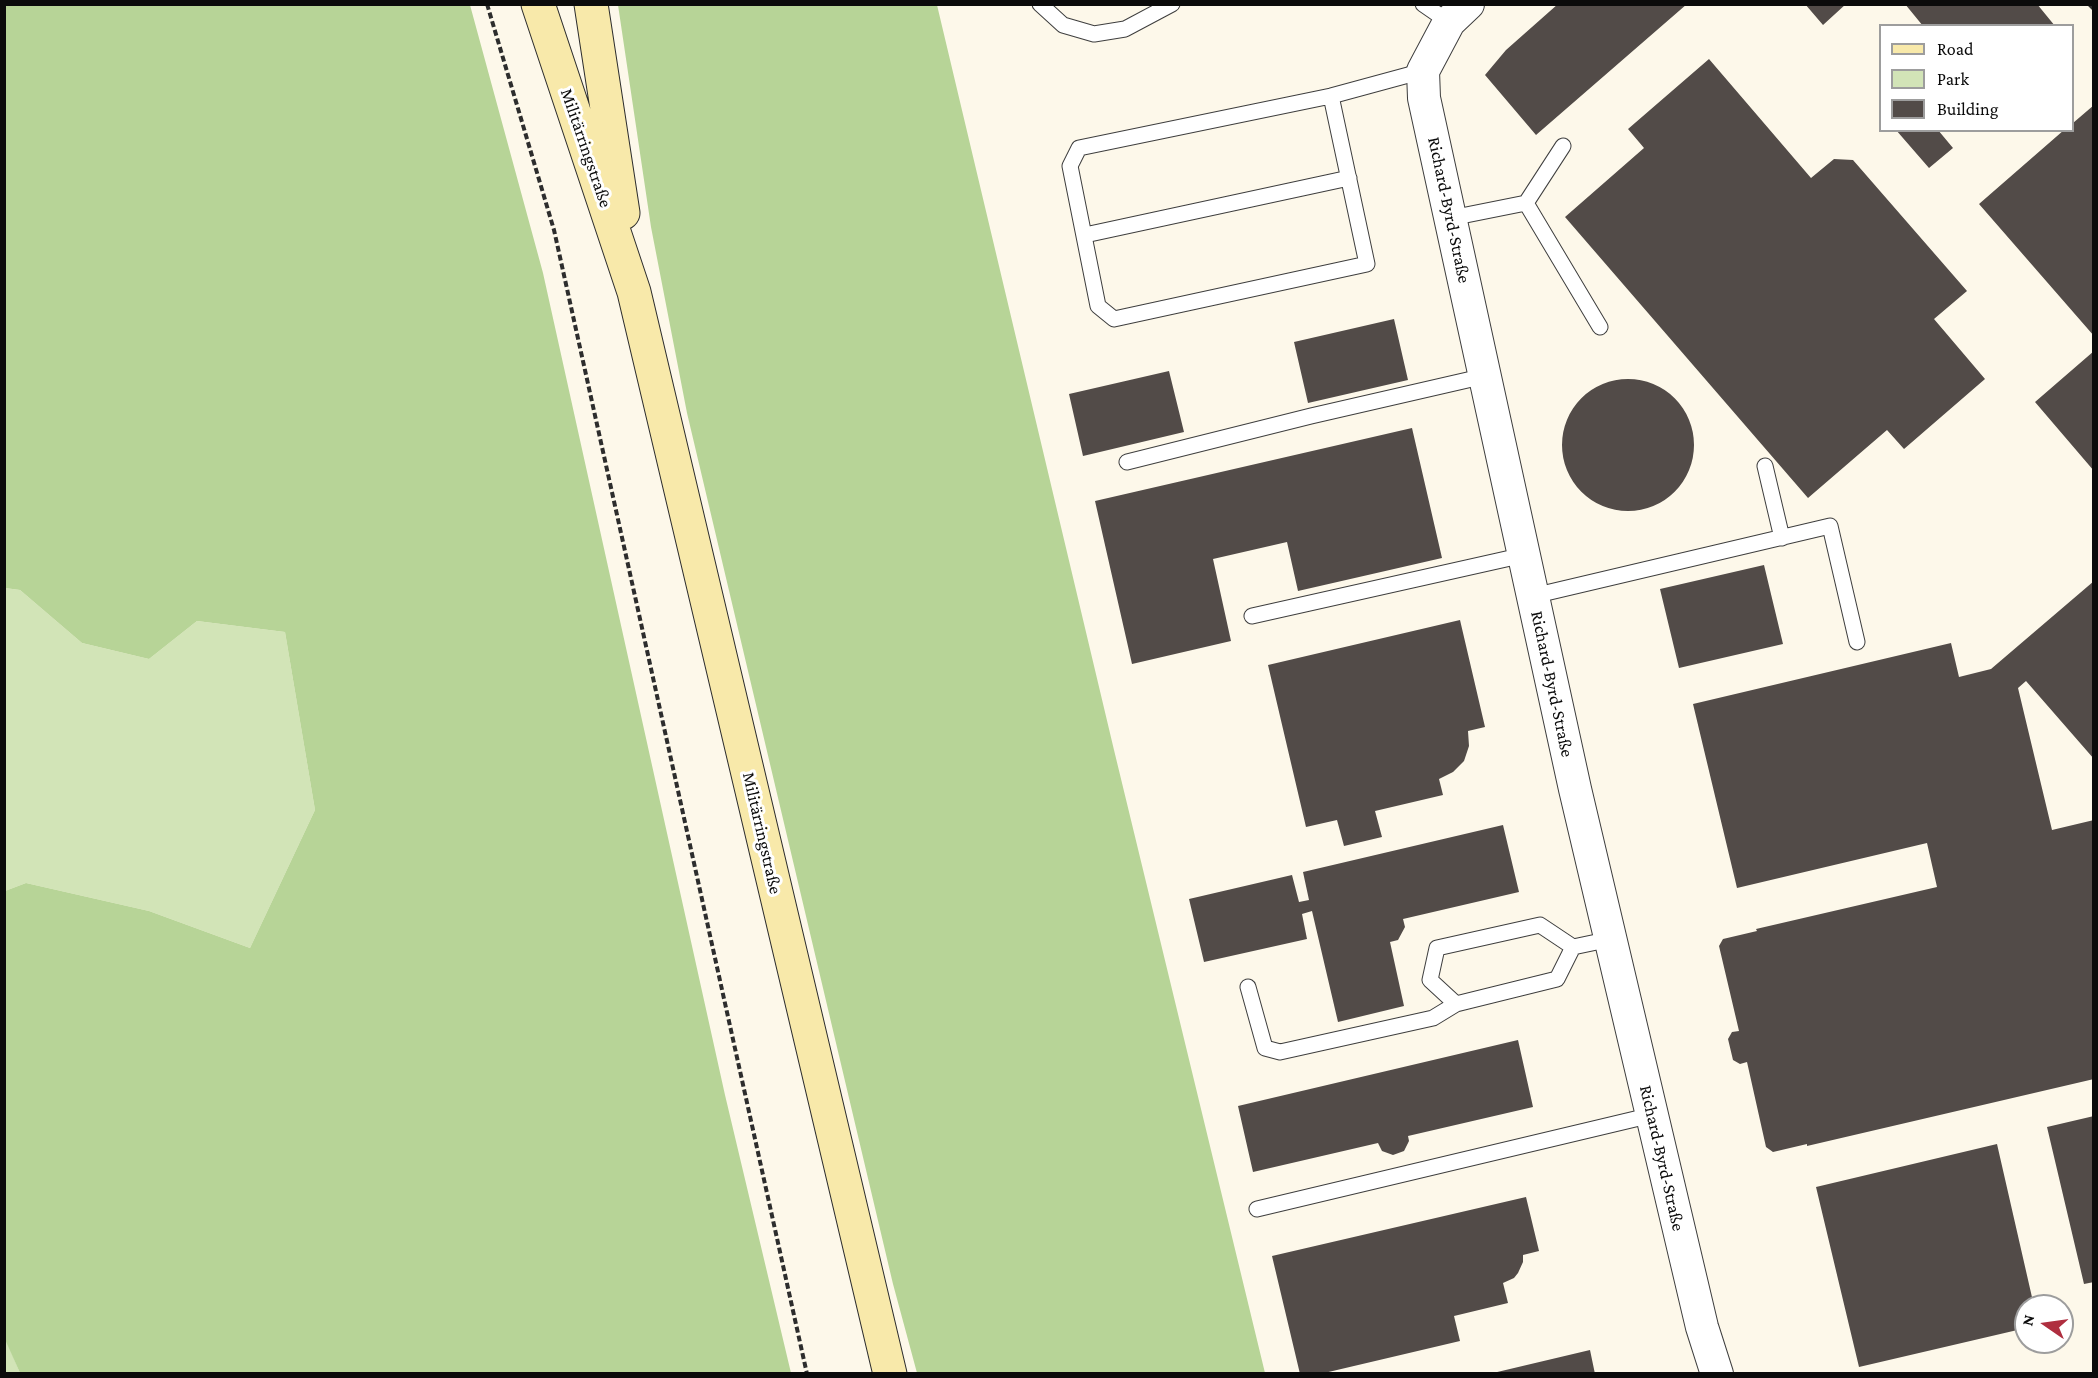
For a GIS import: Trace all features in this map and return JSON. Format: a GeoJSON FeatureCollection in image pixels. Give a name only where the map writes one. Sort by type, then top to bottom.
{"type":"FeatureCollection","features":[{"type":"Feature","properties":{"kind":"main road","name":"Militärringstraße"},"geometry":{"type":"LineString","coordinates":[[538,4],[634,292],[890,1374]]}},
{"type":"Feature","properties":{"kind":"main road","name":"Militärringstraße"},"geometry":{"type":"LineString","coordinates":[[591,4],[634,292]]}},
{"type":"Feature","properties":{"kind":"street"},"geometry":{"type":"LineString","coordinates":[[1423,71],[1458,13]]}},
{"type":"Feature","properties":{"kind":"street","name":"Richard-Byrd-Straße"},"geometry":{"type":"LineString","coordinates":[[1423,71],[1424,98],[1533,596],[1702,1327],[1718,1374]]}},
{"type":"Feature","properties":{"kind":"lane"},"geometry":{"type":"LineString","coordinates":[[1040,4],[1063,25],[1094,34],[1125,29],[1172,4]]}},
{"type":"Feature","properties":{"kind":"lane"},"geometry":{"type":"LineString","coordinates":[[1423,4],[1458,13]]}},
{"type":"Feature","properties":{"kind":"lane"},"geometry":{"type":"LineString","coordinates":[[1331,96],[1367,264],[1114,319],[1098,306],[1070,166],[1079,148],[1331,96],[1423,71]]}},
{"type":"Feature","properties":{"kind":"lane"},"geometry":{"type":"LineString","coordinates":[[1450,218],[1526,203],[1563,146]]}},
{"type":"Feature","properties":{"kind":"lane"},"geometry":{"type":"LineString","coordinates":[[1085,235],[1349,178]]}},
{"type":"Feature","properties":{"kind":"lane"},"geometry":{"type":"LineString","coordinates":[[1526,203],[1600,327]]}},
{"type":"Feature","properties":{"kind":"lane"},"geometry":{"type":"LineString","coordinates":[[1127,462],[1485,376]]}},
{"type":"Feature","properties":{"kind":"lane"},"geometry":{"type":"LineString","coordinates":[[1765,466],[1782,538]]}},
{"type":"Feature","properties":{"kind":"lane"},"geometry":{"type":"LineString","coordinates":[[1533,596],[1830,526],[1857,642]]}},
{"type":"Feature","properties":{"kind":"lane"},"geometry":{"type":"LineString","coordinates":[[1252,616],[1524,555]]}},
{"type":"Feature","properties":{"kind":"lane"},"geometry":{"type":"LineString","coordinates":[[1456,1004],[1430,980],[1437,948],[1540,925],[1573,947],[1611,939]]}},
{"type":"Feature","properties":{"kind":"lane"},"geometry":{"type":"LineString","coordinates":[[1248,987],[1265,1048],[1280,1052],[1433,1018],[1456,1004],[1557,979],[1573,947]]}},
{"type":"Feature","properties":{"kind":"lane"},"geometry":{"type":"LineString","coordinates":[[1257,1209],[1652,1115]]}},
{"type":"Feature","properties":{"kind":"path"},"geometry":{"type":"LineString","coordinates":[[487,4],[554,230],[807,1374]]}},
{"type":"Feature","properties":{"kind":"path"},"geometry":{"type":"LineString","coordinates":[[2090,4],[2094,9]]}},
{"type":"Feature","properties":{"kind":"green space"},"geometry":{"type":"Polygon","coordinates":[[[4,5],[470,5],[543,273],[725,1095],[791,1373],[20,1373],[4,1337],[5,891],[26,883],[149,911],[250,948],[315,810],[285,632],[197,621],[149,659],[82,643],[20,590],[5,588],[4,5]]]}},
{"type":"Feature","properties":{"kind":"green space"},"geometry":{"type":"Polygon","coordinates":[[[618,5],[937,5],[1265,1373],[917,1373],[893,1284],[687,413],[651,227],[618,5]]]}},
{"type":"Feature","properties":{"kind":"green space"},"geometry":{"type":"Polygon","coordinates":[[[5,588],[20,590],[82,643],[149,659],[197,621],[285,632],[315,810],[250,948],[149,911],[26,883],[5,891],[5,588]]]}},
{"type":"Feature","properties":{"kind":"green space"},"geometry":{"type":"Polygon","coordinates":[[[5,1337],[20,1373],[5,1373],[5,1337]]]}},
{"type":"Feature","properties":{"kind":"building"},"geometry":{"type":"Polygon","coordinates":[[[1558,4],[1687,4],[1536,135],[1485,75],[1506,50],[1558,4]]]}},
{"type":"Feature","properties":{"kind":"building"},"geometry":{"type":"Polygon","coordinates":[[[1805,4],[1846,4],[1823,25],[1805,4]]]}},
{"type":"Feature","properties":{"kind":"building"},"geometry":{"type":"Polygon","coordinates":[[[1905,4],[2037,4],[2053,24],[1921,24],[1905,4]]]}},
{"type":"Feature","properties":{"kind":"building"},"geometry":{"type":"Polygon","coordinates":[[[1709,59],[1811,178],[1834,159],[1853,160],[1967,291],[1934,319],[1985,379],[1904,449],[1887,430],[1808,498],[1565,217],[1644,148],[1628,129],[1709,59]]]}},
{"type":"Feature","properties":{"kind":"building"},"geometry":{"type":"Polygon","coordinates":[[[2094,105],[2094,336],[1979,204],[2062,132],[2074,132],[2074,122],[2094,105]]]}},
{"type":"Feature","properties":{"kind":"building"},"geometry":{"type":"Polygon","coordinates":[[[1898,132],[1940,132],[1953,148],[1929,168],[1898,132]]]}},
{"type":"Feature","properties":{"kind":"building"},"geometry":{"type":"Polygon","coordinates":[[[1394,319],[1408,380],[1308,403],[1294,342],[1394,319]]]}},
{"type":"Feature","properties":{"kind":"building"},"geometry":{"type":"Polygon","coordinates":[[[2094,351],[2094,471],[2035,402],[2094,351]]]}},
{"type":"Feature","properties":{"kind":"building"},"geometry":{"type":"Polygon","coordinates":[[[1169,371],[1184,432],[1083,456],[1069,394],[1169,371]]]}},
{"type":"Feature","properties":{"kind":"building"},"geometry":{"type":"Polygon","coordinates":[[[1628,379],[1653,384],[1675,398],[1689,420],[1694,445],[1689,470],[1675,492],[1653,506],[1628,511],[1603,506],[1581,492],[1567,470],[1562,445],[1567,420],[1581,398],[1603,384],[1628,379]]]}},
{"type":"Feature","properties":{"kind":"building"},"geometry":{"type":"Polygon","coordinates":[[[1412,428],[1442,558],[1298,591],[1287,542],[1213,559],[1231,641],[1132,664],[1095,501],[1412,428]]]}},
{"type":"Feature","properties":{"kind":"building"},"geometry":{"type":"Polygon","coordinates":[[[1764,565],[1783,644],[1679,668],[1660,589],[1764,565]]]}},
{"type":"Feature","properties":{"kind":"building"},"geometry":{"type":"Polygon","coordinates":[[[2094,581],[2094,759],[2026,681],[2018,688],[2052,830],[2094,820],[2094,1079],[1773,1152],[1766,1147],[1747,1062],[1740,1064],[1733,1060],[1728,1039],[1732,1032],[1739,1031],[1719,946],[1723,939],[1757,931],[1756,929],[1937,887],[1927,843],[1737,888],[1693,704],[1951,643],[1959,677],[1991,669],[2094,581]]]}},
{"type":"Feature","properties":{"kind":"building"},"geometry":{"type":"Polygon","coordinates":[[[1460,620],[1485,727],[1468,731],[1469,746],[1464,761],[1453,772],[1439,779],[1443,795],[1375,811],[1382,837],[1344,846],[1337,820],[1306,827],[1268,665],[1460,620]]]}},
{"type":"Feature","properties":{"kind":"building"},"geometry":{"type":"Polygon","coordinates":[[[1503,825],[1519,892],[1403,919],[1405,927],[1398,940],[1390,942],[1404,1006],[1338,1022],[1312,911],[1302,914],[1307,939],[1204,962],[1189,899],[1292,875],[1299,902],[1309,900],[1303,872],[1503,825]]]}},
{"type":"Feature","properties":{"kind":"building"},"geometry":{"type":"Polygon","coordinates":[[[1518,1040],[1533,1107],[1408,1136],[1409,1141],[1404,1151],[1393,1155],[1382,1151],[1378,1143],[1253,1172],[1238,1106],[1518,1040]]]}},
{"type":"Feature","properties":{"kind":"building"},"geometry":{"type":"Polygon","coordinates":[[[2094,1116],[2094,1282],[2084,1284],[2047,1127],[2094,1116]]]}},
{"type":"Feature","properties":{"kind":"building"},"geometry":{"type":"Polygon","coordinates":[[[1997,1144],[2031,1294],[2014,1294],[2014,1331],[1859,1367],[1816,1187],[1997,1144]]]}},
{"type":"Feature","properties":{"kind":"building"},"geometry":{"type":"Polygon","coordinates":[[[1526,1197],[1539,1251],[1523,1255],[1523,1262],[1518,1273],[1514,1278],[1503,1283],[1508,1303],[1454,1316],[1460,1341],[1320,1374],[1300,1374],[1272,1256],[1526,1197]]]}},
{"type":"Feature","properties":{"kind":"building"},"geometry":{"type":"Polygon","coordinates":[[[1590,1350],[1595,1374],[1493,1374],[1493,1373],[1590,1350]]]}}]}
